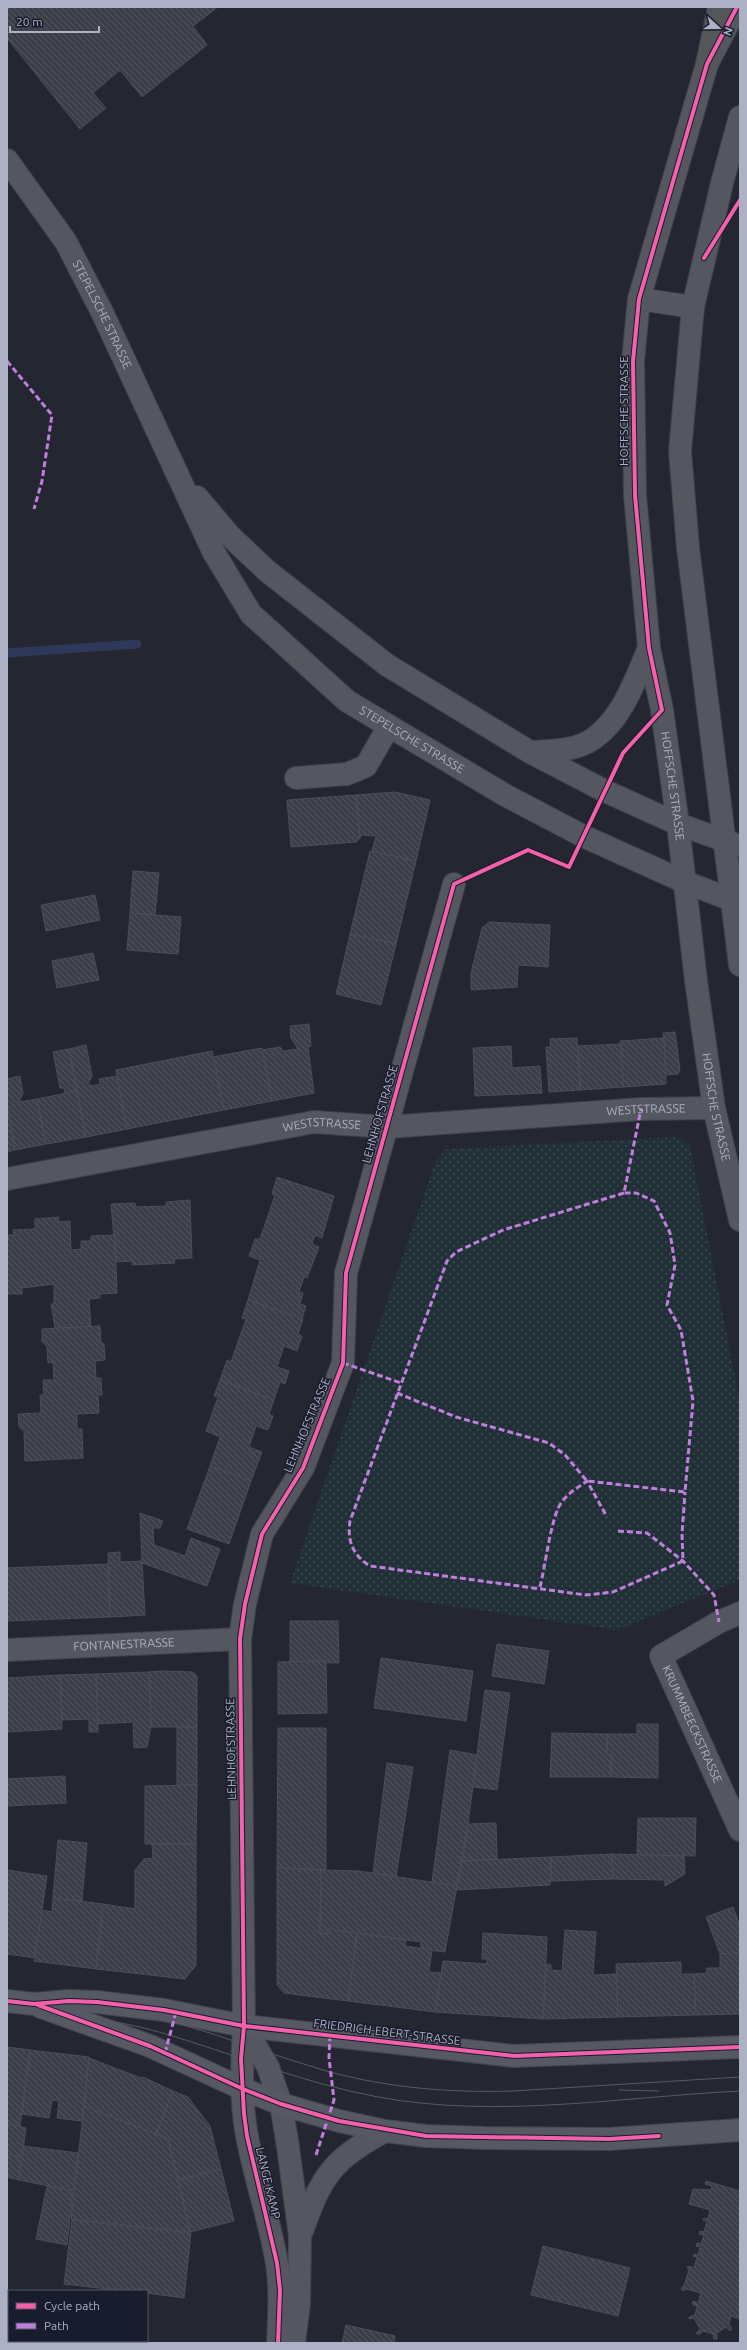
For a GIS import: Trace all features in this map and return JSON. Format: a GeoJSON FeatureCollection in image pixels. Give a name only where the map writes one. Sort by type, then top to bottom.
{"type":"FeatureCollection","features":[{"type":"Feature","properties":{"kind":"highway"},"geometry":{"type":"LineString","coordinates":[[707,64],[719,7]]}},
{"type":"Feature","properties":{"kind":"main road","name":"FRIEDRICH-EBERT-STRASSE"},"geometry":{"type":"LineString","coordinates":[[7,2001],[34,2004],[69,2001],[97,2002],[164,2010],[244,2026],[514,2056],[740,2047]]}},
{"type":"Feature","properties":{"kind":"main road","name":"FRIEDRICH-EBERT-STRASSE"},"geometry":{"type":"LineString","coordinates":[[34,2004],[150,2046],[243,2089],[281,2104],[334,2120],[385,2131],[426,2136],[609,2139],[740,2130]]}},
{"type":"Feature","properties":{"kind":"street","name":"HOFFSCHE STRASSE"},"geometry":{"type":"LineString","coordinates":[[737,7],[707,64],[638,299],[633,361],[635,495],[649,648],[662,710],[678,824],[696,981],[714,1108],[740,1220]]}},
{"type":"Feature","properties":{"kind":"street"},"geometry":{"type":"LineString","coordinates":[[740,118],[722,183],[693,307],[680,451],[688,548],[732,843],[740,965]]}},
{"type":"Feature","properties":{"kind":"street","name":"STEPELSCHE STRASSE"},"geometry":{"type":"LineString","coordinates":[[7,160],[66,242],[103,314],[213,551],[251,614],[347,701],[505,795],[584,836],[685,882],[736,902]]}},
{"type":"Feature","properties":{"kind":"street"},"geometry":{"type":"LineString","coordinates":[[638,299],[693,307]]}},
{"type":"Feature","properties":{"kind":"street","name":"STEPELSCHE STRASSE"},"geometry":{"type":"LineString","coordinates":[[180,478],[230,536],[267,571],[387,665],[530,752],[633,806],[732,843]]}},
{"type":"Feature","properties":{"kind":"street"},"geometry":{"type":"LineString","coordinates":[[530,752],[563,750],[592,740],[615,718],[628,695],[649,648]]}},
{"type":"Feature","properties":{"kind":"street"},"geometry":{"type":"LineString","coordinates":[[296,778],[347,774],[366,766],[389,726]]}},
{"type":"Feature","properties":{"kind":"street","name":"LEHNHOFSTRASSE"},"geometry":{"type":"LineString","coordinates":[[244,2026],[240,1639],[252,1570],[262,1534],[303,1468],[343,1363],[346,1273],[388,1127],[454,884]]}},
{"type":"Feature","properties":{"kind":"street","name":"WESTSTRASSE"},"geometry":{"type":"LineString","coordinates":[[7,1179],[314,1122],[388,1127],[641,1109],[714,1108]]}},
{"type":"Feature","properties":{"kind":"street","name":"KRUMMBEECKSTRASSE"},"geometry":{"type":"LineString","coordinates":[[740,1614],[719,1622],[661,1656],[740,1830]]}},
{"type":"Feature","properties":{"kind":"street","name":"FONTANESTRASSE"},"geometry":{"type":"LineString","coordinates":[[7,1650],[240,1639]]}},
{"type":"Feature","properties":{"kind":"street","name":"LANGE KAMP"},"geometry":{"type":"LineString","coordinates":[[244,2026],[241,2059],[247,2136],[277,2263],[280,2290],[278,2343]]}},
{"type":"Feature","properties":{"kind":"street","name":"LANGE KAMP"},"geometry":{"type":"LineString","coordinates":[[244,2026],[268,2067],[281,2104],[300,2236],[299,2304],[294,2343]]}},
{"type":"Feature","properties":{"kind":"street"},"geometry":{"type":"LineString","coordinates":[[300,2236],[311,2205],[331,2170],[353,2149],[385,2131]]}},
{"type":"Feature","properties":{"kind":"shaded area"},"geometry":{"type":"Polygon","coordinates":[[[679,1137],[690,1146],[740,1403],[740,1580],[617,1630],[290,1583],[435,1163],[446,1149],[679,1137]]]}},
{"type":"Feature","properties":{"kind":"building"},"geometry":{"type":"Polygon","coordinates":[[[7,7],[218,7],[193,26],[207,45],[142,97],[120,70],[93,93],[106,108],[80,129],[7,38],[7,7]]]}},
{"type":"Feature","properties":{"kind":"building"},"geometry":{"type":"Polygon","coordinates":[[[395,792],[430,800],[416,861],[372,851],[376,836],[361,835],[360,838],[356,795],[395,792]]]}},
{"type":"Feature","properties":{"kind":"building"},"geometry":{"type":"Polygon","coordinates":[[[356,795],[360,838],[356,842],[291,847],[287,800],[356,795]]]}},
{"type":"Feature","properties":{"kind":"building"},"geometry":{"type":"Polygon","coordinates":[[[370,851],[416,861],[396,944],[350,934],[370,851]]]}},
{"type":"Feature","properties":{"kind":"building"},"geometry":{"type":"Polygon","coordinates":[[[133,871],[159,873],[155,915],[130,913],[133,871]]]}},
{"type":"Feature","properties":{"kind":"building"},"geometry":{"type":"Polygon","coordinates":[[[95,895],[100,920],[46,931],[41,905],[95,895]]]}},
{"type":"Feature","properties":{"kind":"building"},"geometry":{"type":"Polygon","coordinates":[[[130,913],[181,917],[178,954],[127,950],[130,913]]]}},
{"type":"Feature","properties":{"kind":"building"},"geometry":{"type":"Polygon","coordinates":[[[489,922],[550,925],[548,967],[518,965],[517,987],[471,990],[471,973],[482,928],[489,922]]]}},
{"type":"Feature","properties":{"kind":"building"},"geometry":{"type":"Polygon","coordinates":[[[350,934],[396,944],[381,1005],[336,994],[350,934]]]}},
{"type":"Feature","properties":{"kind":"building"},"geometry":{"type":"Polygon","coordinates":[[[93,953],[99,980],[57,988],[52,961],[93,953]]]}},
{"type":"Feature","properties":{"kind":"building"},"geometry":{"type":"Polygon","coordinates":[[[309,1024],[311,1046],[308,1047],[314,1093],[272,1101],[262,1050],[280,1047],[283,1051],[298,1049],[291,1038],[290,1026],[309,1024]]]}},
{"type":"Feature","properties":{"kind":"building"},"geometry":{"type":"Polygon","coordinates":[[[675,1032],[680,1070],[678,1074],[665,1075],[663,1033],[675,1032]]]}},
{"type":"Feature","properties":{"kind":"building"},"geometry":{"type":"Polygon","coordinates":[[[577,1038],[580,1090],[549,1092],[546,1047],[551,1047],[550,1039],[577,1038]]]}},
{"type":"Feature","properties":{"kind":"building"},"geometry":{"type":"Polygon","coordinates":[[[664,1038],[666,1084],[623,1087],[620,1041],[664,1038]]]}},
{"type":"Feature","properties":{"kind":"building"},"geometry":{"type":"Polygon","coordinates":[[[621,1044],[623,1087],[580,1090],[578,1046],[621,1044]]]}},
{"type":"Feature","properties":{"kind":"building"},"geometry":{"type":"Polygon","coordinates":[[[86,1045],[92,1076],[88,1084],[92,1086],[100,1084],[99,1079],[117,1076],[127,1129],[86,1137],[69,1049],[86,1045]]]}},
{"type":"Feature","properties":{"kind":"building"},"geometry":{"type":"Polygon","coordinates":[[[511,1046],[512,1068],[540,1066],[542,1093],[475,1096],[473,1048],[511,1046]]]}},
{"type":"Feature","properties":{"kind":"building"},"geometry":{"type":"Polygon","coordinates":[[[262,1048],[272,1101],[224,1110],[213,1057],[262,1048]]]}},
{"type":"Feature","properties":{"kind":"building"},"geometry":{"type":"Polygon","coordinates":[[[69,1049],[77,1091],[65,1093],[64,1088],[60,1088],[53,1052],[69,1049]]]}},
{"type":"Feature","properties":{"kind":"building"},"geometry":{"type":"Polygon","coordinates":[[[212,1051],[224,1110],[127,1129],[116,1070],[212,1051]]]}},
{"type":"Feature","properties":{"kind":"building"},"geometry":{"type":"Polygon","coordinates":[[[20,1076],[23,1093],[19,1102],[37,1099],[46,1144],[15,1150],[7,1105],[7,1079],[20,1076]]]}},
{"type":"Feature","properties":{"kind":"building"},"geometry":{"type":"Polygon","coordinates":[[[77,1091],[86,1137],[46,1144],[37,1099],[77,1091]]]}},
{"type":"Feature","properties":{"kind":"building"},"geometry":{"type":"Polygon","coordinates":[[[7,1105],[15,1150],[7,1152],[7,1105]]]}},
{"type":"Feature","properties":{"kind":"building"},"geometry":{"type":"Polygon","coordinates":[[[277,1177],[334,1196],[322,1238],[315,1235],[312,1244],[319,1247],[307,1278],[304,1277],[299,1292],[303,1293],[300,1304],[306,1306],[302,1319],[248,1300],[260,1260],[249,1256],[255,1239],[260,1239],[275,1195],[272,1194],[277,1177]]]}},
{"type":"Feature","properties":{"kind":"building"},"geometry":{"type":"Polygon","coordinates":[[[190,1200],[192,1258],[174,1259],[175,1263],[132,1265],[132,1261],[116,1262],[111,1204],[135,1203],[136,1207],[166,1206],[166,1202],[190,1200]]]}},
{"type":"Feature","properties":{"kind":"building"},"geometry":{"type":"Polygon","coordinates":[[[59,1217],[58,1222],[70,1221],[71,1250],[81,1249],[81,1241],[91,1241],[91,1236],[115,1235],[117,1293],[100,1294],[100,1298],[89,1299],[91,1327],[55,1328],[51,1304],[54,1304],[54,1284],[22,1288],[22,1294],[7,1294],[7,1235],[14,1235],[13,1230],[35,1229],[35,1219],[59,1217]]]}},
{"type":"Feature","properties":{"kind":"building"},"geometry":{"type":"Polygon","coordinates":[[[248,1300],[303,1319],[298,1334],[302,1336],[297,1351],[284,1346],[277,1367],[289,1371],[285,1384],[280,1382],[274,1400],[220,1380],[227,1360],[231,1362],[246,1319],[242,1318],[248,1300]]]}},
{"type":"Feature","properties":{"kind":"building"},"geometry":{"type":"Polygon","coordinates":[[[100,1326],[101,1343],[104,1344],[105,1360],[95,1361],[96,1378],[101,1378],[102,1395],[98,1395],[99,1413],[77,1414],[77,1429],[82,1429],[83,1458],[25,1461],[24,1431],[19,1427],[18,1414],[41,1413],[40,1395],[44,1395],[43,1380],[54,1380],[53,1362],[48,1363],[47,1346],[42,1342],[42,1329],[100,1326]]]}},
{"type":"Feature","properties":{"kind":"building"},"geometry":{"type":"Polygon","coordinates":[[[220,1380],[274,1400],[269,1414],[273,1416],[268,1430],[256,1426],[249,1447],[262,1452],[251,1481],[210,1466],[220,1437],[206,1431],[218,1397],[214,1396],[220,1380]]]}},
{"type":"Feature","properties":{"kind":"building"},"geometry":{"type":"Polygon","coordinates":[[[210,1466],[251,1481],[229,1544],[187,1529],[210,1466]]]}},
{"type":"Feature","properties":{"kind":"building"},"geometry":{"type":"Polygon","coordinates":[[[140,1513],[163,1521],[160,1528],[153,1528],[154,1545],[185,1556],[191,1538],[220,1549],[207,1586],[142,1563],[140,1513]]]}},
{"type":"Feature","properties":{"kind":"building"},"geometry":{"type":"Polygon","coordinates":[[[120,1552],[120,1562],[142,1561],[145,1615],[110,1617],[108,1553],[120,1552]]]}},
{"type":"Feature","properties":{"kind":"building"},"geometry":{"type":"Polygon","coordinates":[[[108,1564],[110,1617],[7,1621],[7,1568],[108,1564]]]}},
{"type":"Feature","properties":{"kind":"building"},"geometry":{"type":"Polygon","coordinates":[[[290,1621],[338,1621],[339,1663],[290,1662],[290,1621]]]}},
{"type":"Feature","properties":{"kind":"building"},"geometry":{"type":"Polygon","coordinates":[[[497,1644],[549,1651],[544,1684],[492,1676],[497,1644]]]}},
{"type":"Feature","properties":{"kind":"building"},"geometry":{"type":"Polygon","coordinates":[[[381,1658],[473,1671],[466,1721],[374,1708],[381,1658]]]}},
{"type":"Feature","properties":{"kind":"building"},"geometry":{"type":"Polygon","coordinates":[[[326,1661],[327,1713],[278,1714],[278,1662],[326,1661]]]}},
{"type":"Feature","properties":{"kind":"building"},"geometry":{"type":"Polygon","coordinates":[[[149,1672],[193,1672],[197,1676],[197,1727],[151,1727],[149,1672]]]}},
{"type":"Feature","properties":{"kind":"building"},"geometry":{"type":"Polygon","coordinates":[[[149,1672],[151,1727],[147,1747],[134,1748],[133,1722],[98,1724],[96,1674],[149,1672]]]}},
{"type":"Feature","properties":{"kind":"building"},"geometry":{"type":"Polygon","coordinates":[[[96,1674],[98,1732],[89,1732],[89,1719],[62,1720],[60,1675],[96,1674]]]}},
{"type":"Feature","properties":{"kind":"building"},"geometry":{"type":"Polygon","coordinates":[[[60,1675],[62,1729],[7,1732],[7,1678],[60,1675]]]}},
{"type":"Feature","properties":{"kind":"building"},"geometry":{"type":"Polygon","coordinates":[[[485,1690],[510,1693],[497,1790],[473,1787],[485,1690]]]}},
{"type":"Feature","properties":{"kind":"building"},"geometry":{"type":"Polygon","coordinates":[[[637,1724],[658,1724],[658,1778],[611,1777],[611,1755],[607,1754],[607,1734],[637,1734],[637,1724]]]}},
{"type":"Feature","properties":{"kind":"building"},"geometry":{"type":"Polygon","coordinates":[[[177,1727],[197,1727],[197,1785],[177,1785],[177,1727]]]}},
{"type":"Feature","properties":{"kind":"building"},"geometry":{"type":"Polygon","coordinates":[[[278,1728],[326,1728],[326,1870],[277,1868],[278,1728]]]}},
{"type":"Feature","properties":{"kind":"building"},"geometry":{"type":"Polygon","coordinates":[[[551,1733],[607,1734],[607,1754],[611,1755],[611,1777],[550,1777],[551,1733]]]}},
{"type":"Feature","properties":{"kind":"building"},"geometry":{"type":"Polygon","coordinates":[[[450,1750],[477,1755],[468,1824],[457,1886],[432,1882],[450,1750]]]}},
{"type":"Feature","properties":{"kind":"building"},"geometry":{"type":"Polygon","coordinates":[[[387,1763],[413,1767],[396,1877],[373,1873],[387,1763]]]}},
{"type":"Feature","properties":{"kind":"building"},"geometry":{"type":"Polygon","coordinates":[[[65,1776],[66,1803],[7,1806],[7,1779],[65,1776]]]}},
{"type":"Feature","properties":{"kind":"building"},"geometry":{"type":"Polygon","coordinates":[[[197,1785],[196,1844],[145,1844],[145,1786],[197,1785]]]}},
{"type":"Feature","properties":{"kind":"building"},"geometry":{"type":"Polygon","coordinates":[[[638,1818],[696,1818],[695,1856],[637,1855],[638,1818]]]}},
{"type":"Feature","properties":{"kind":"building"},"geometry":{"type":"Polygon","coordinates":[[[496,1823],[497,1859],[462,1861],[468,1824],[496,1823]]]}},
{"type":"Feature","properties":{"kind":"building"},"geometry":{"type":"Polygon","coordinates":[[[58,1840],[87,1843],[82,1901],[53,1898],[58,1840]]]}},
{"type":"Feature","properties":{"kind":"building"},"geometry":{"type":"Polygon","coordinates":[[[152,1844],[196,1844],[196,1965],[185,1979],[96,1969],[103,1904],[135,1909],[135,1870],[144,1859],[153,1858],[152,1844]]]}},
{"type":"Feature","properties":{"kind":"building"},"geometry":{"type":"Polygon","coordinates":[[[612,1854],[684,1856],[685,1874],[665,1886],[665,1880],[613,1879],[612,1854]]]}},
{"type":"Feature","properties":{"kind":"building"},"geometry":{"type":"Polygon","coordinates":[[[612,1854],[613,1879],[551,1881],[551,1857],[612,1854]]]}},
{"type":"Feature","properties":{"kind":"building"},"geometry":{"type":"Polygon","coordinates":[[[551,1857],[550,1885],[456,1890],[462,1861],[551,1857]]]}},
{"type":"Feature","properties":{"kind":"building"},"geometry":{"type":"Polygon","coordinates":[[[277,1868],[321,1870],[320,1934],[328,1934],[328,1929],[357,1933],[348,2001],[284,1993],[277,1985],[277,1868]]]}},
{"type":"Feature","properties":{"kind":"building"},"geometry":{"type":"Polygon","coordinates":[[[7,1870],[47,1876],[35,1958],[7,1954],[7,1870]]]}},
{"type":"Feature","properties":{"kind":"building"},"geometry":{"type":"Polygon","coordinates":[[[321,1870],[359,1871],[457,1886],[445,1952],[421,1949],[421,1942],[328,1929],[328,1934],[320,1934],[321,1870]]]}},
{"type":"Feature","properties":{"kind":"building"},"geometry":{"type":"Polygon","coordinates":[[[53,1898],[103,1904],[96,1969],[34,1961],[42,1910],[52,1912],[53,1898]]]}},
{"type":"Feature","properties":{"kind":"building"},"geometry":{"type":"Polygon","coordinates":[[[733,1907],[740,1926],[740,1953],[720,1954],[706,1917],[733,1907]]]}},
{"type":"Feature","properties":{"kind":"building"},"geometry":{"type":"Polygon","coordinates":[[[565,1930],[596,1932],[593,1975],[616,1974],[618,2017],[543,2019],[546,1964],[551,1965],[551,1970],[562,1971],[565,1930]]]}},
{"type":"Feature","properties":{"kind":"building"},"geometry":{"type":"Polygon","coordinates":[[[357,1933],[406,1940],[405,1946],[432,1950],[429,1972],[442,1973],[435,2012],[348,2001],[357,1933]]]}},
{"type":"Feature","properties":{"kind":"building"},"geometry":{"type":"Polygon","coordinates":[[[483,1933],[547,1937],[543,2019],[435,2012],[443,1961],[487,1964],[487,1959],[482,1959],[483,1933]]]}},
{"type":"Feature","properties":{"kind":"building"},"geometry":{"type":"Polygon","coordinates":[[[740,1953],[740,2014],[696,2015],[694,1974],[707,1973],[706,1968],[720,1968],[720,1954],[740,1953]]]}},
{"type":"Feature","properties":{"kind":"building"},"geometry":{"type":"Polygon","coordinates":[[[681,1962],[681,1974],[694,1974],[696,2015],[618,2017],[616,1964],[681,1962]]]}},
{"type":"Feature","properties":{"kind":"building"},"geometry":{"type":"Polygon","coordinates":[[[7,2047],[30,2050],[20,2127],[7,2124],[7,2047]]]}},
{"type":"Feature","properties":{"kind":"building"},"geometry":{"type":"Polygon","coordinates":[[[30,2050],[89,2057],[82,2121],[57,2118],[59,2101],[52,2100],[49,2118],[22,2114],[30,2050]]]}},
{"type":"Feature","properties":{"kind":"building"},"geometry":{"type":"Polygon","coordinates":[[[89,2058],[141,2078],[143,2077],[173,2091],[156,2134],[84,2106],[89,2058]]]}},
{"type":"Feature","properties":{"kind":"building"},"geometry":{"type":"Polygon","coordinates":[[[173,2091],[188,2097],[210,2126],[221,2169],[178,2180],[168,2139],[156,2134],[173,2091]]]}},
{"type":"Feature","properties":{"kind":"building"},"geometry":{"type":"Polygon","coordinates":[[[84,2106],[168,2139],[190,2232],[71,2219],[84,2106]]]}},
{"type":"Feature","properties":{"kind":"building"},"geometry":{"type":"Polygon","coordinates":[[[7,2124],[26,2128],[22,2157],[7,2154],[7,2124]]]}},
{"type":"Feature","properties":{"kind":"building"},"geometry":{"type":"Polygon","coordinates":[[[23,2146],[78,2153],[73,2191],[19,2180],[23,2146]]]}},
{"type":"Feature","properties":{"kind":"building"},"geometry":{"type":"Polygon","coordinates":[[[7,2154],[22,2157],[19,2180],[7,2177],[7,2154]]]}},
{"type":"Feature","properties":{"kind":"building"},"geometry":{"type":"Polygon","coordinates":[[[221,2169],[234,2221],[190,2232],[178,2180],[221,2169]]]}},
{"type":"Feature","properties":{"kind":"building"},"geometry":{"type":"Polygon","coordinates":[[[706,2181],[740,2191],[740,2319],[731,2316],[729,2325],[732,2328],[730,2331],[726,2327],[717,2333],[717,2339],[714,2339],[713,2334],[703,2331],[699,2335],[696,2333],[700,2329],[694,2318],[689,2319],[689,2317],[695,2315],[697,2306],[692,2304],[693,2301],[698,2303],[701,2293],[686,2289],[683,2291],[681,2288],[684,2286],[689,2270],[687,2267],[690,2266],[694,2268],[697,2257],[693,2256],[694,2254],[698,2255],[700,2247],[696,2246],[697,2243],[701,2244],[704,2235],[699,2234],[700,2231],[704,2232],[707,2221],[703,2220],[704,2218],[708,2219],[710,2210],[689,2204],[693,2189],[711,2190],[712,2186],[705,2184],[706,2181]]]}},
{"type":"Feature","properties":{"kind":"building"},"geometry":{"type":"Polygon","coordinates":[[[47,2186],[73,2191],[67,2245],[36,2239],[47,2186]]]}},
{"type":"Feature","properties":{"kind":"building"},"geometry":{"type":"Polygon","coordinates":[[[72,2220],[191,2233],[184,2298],[148,2293],[148,2290],[116,2290],[64,2284],[72,2220]]]}},
{"type":"Feature","properties":{"kind":"building"},"geometry":{"type":"Polygon","coordinates":[[[543,2246],[630,2268],[618,2316],[531,2295],[543,2246]]]}},
{"type":"Feature","properties":{"kind":"building"},"geometry":{"type":"Polygon","coordinates":[[[346,2325],[395,2336],[394,2343],[342,2343],[346,2325]]]}},
{"type":"Feature","properties":{"kind":"waterway"},"geometry":{"type":"LineString","coordinates":[[7,653],[137,644]]}},
{"type":"Feature","properties":{"kind":"tram line"},"geometry":{"type":"LineString","coordinates":[[7,1993],[91,2004],[133,2012],[174,2022],[330,2072],[398,2086],[444,2090],[513,2091],[740,2077]]}},
{"type":"Feature","properties":{"kind":"tram line"},"geometry":{"type":"LineString","coordinates":[[7,2007],[83,2017],[140,2027],[186,2040],[322,2084],[378,2097],[423,2103],[468,2106],[513,2106],[740,2091]]}},
{"type":"Feature","properties":{"kind":"tram line"},"geometry":{"type":"LineString","coordinates":[[619,2090],[659,2091]]}},
{"type":"Feature","properties":{"kind":"marked path"},"geometry":{"type":"LineString","coordinates":[[7,361],[52,415],[42,481],[34,509]]}},
{"type":"Feature","properties":{"kind":"marked path"},"geometry":{"type":"LineString","coordinates":[[397,1393],[456,1417],[549,1443],[565,1455],[587,1481],[685,1492],[693,1401],[681,1330],[667,1305],[675,1265],[670,1233],[654,1201],[636,1193],[624,1193],[641,1109]]}},
{"type":"Feature","properties":{"kind":"marked path"},"geometry":{"type":"LineString","coordinates":[[624,1193],[503,1230],[456,1252],[447,1261],[350,1521],[349,1535],[355,1552],[370,1566],[586,1595],[613,1592],[683,1561],[682,1534],[685,1492]]}},
{"type":"Feature","properties":{"kind":"marked path"},"geometry":{"type":"LineString","coordinates":[[343,1363],[401,1383]]}},
{"type":"Feature","properties":{"kind":"marked path"},"geometry":{"type":"LineString","coordinates":[[540,1587],[554,1519],[557,1510],[567,1496],[587,1481],[607,1517]]}},
{"type":"Feature","properties":{"kind":"marked path"},"geometry":{"type":"LineString","coordinates":[[618,1531],[647,1533],[683,1561],[714,1595],[719,1622]]}},
{"type":"Feature","properties":{"kind":"marked path"},"geometry":{"type":"LineString","coordinates":[[165,2053],[176,2012]]}},
{"type":"Feature","properties":{"kind":"marked path"},"geometry":{"type":"LineString","coordinates":[[316,2155],[334,2100],[329,2058],[330,2035]]}},
{"type":"Feature","properties":{"kind":"cycle path"},"geometry":{"type":"LineString","coordinates":[[278,2343],[280,2290],[277,2263],[247,2136],[244,2114],[241,2059],[244,2026],[240,1639],[245,1604],[262,1534],[303,1468],[343,1363],[346,1273],[454,884],[528,850],[569,867],[623,753],[662,710],[649,648],[635,495],[633,361],[639,299],[707,64],[737,7]]}},
{"type":"Feature","properties":{"kind":"cycle path"},"geometry":{"type":"LineString","coordinates":[[704,258],[740,200]]}},
{"type":"Feature","properties":{"kind":"cycle path"},"geometry":{"type":"LineString","coordinates":[[7,2001],[34,2004],[69,2001],[97,2002],[164,2010],[244,2026],[514,2056],[740,2047]]}},
{"type":"Feature","properties":{"kind":"cycle path"},"geometry":{"type":"LineString","coordinates":[[38,2005],[150,2046],[243,2089],[281,2104],[339,2121],[426,2136],[609,2139],[659,2136]]}}]}
